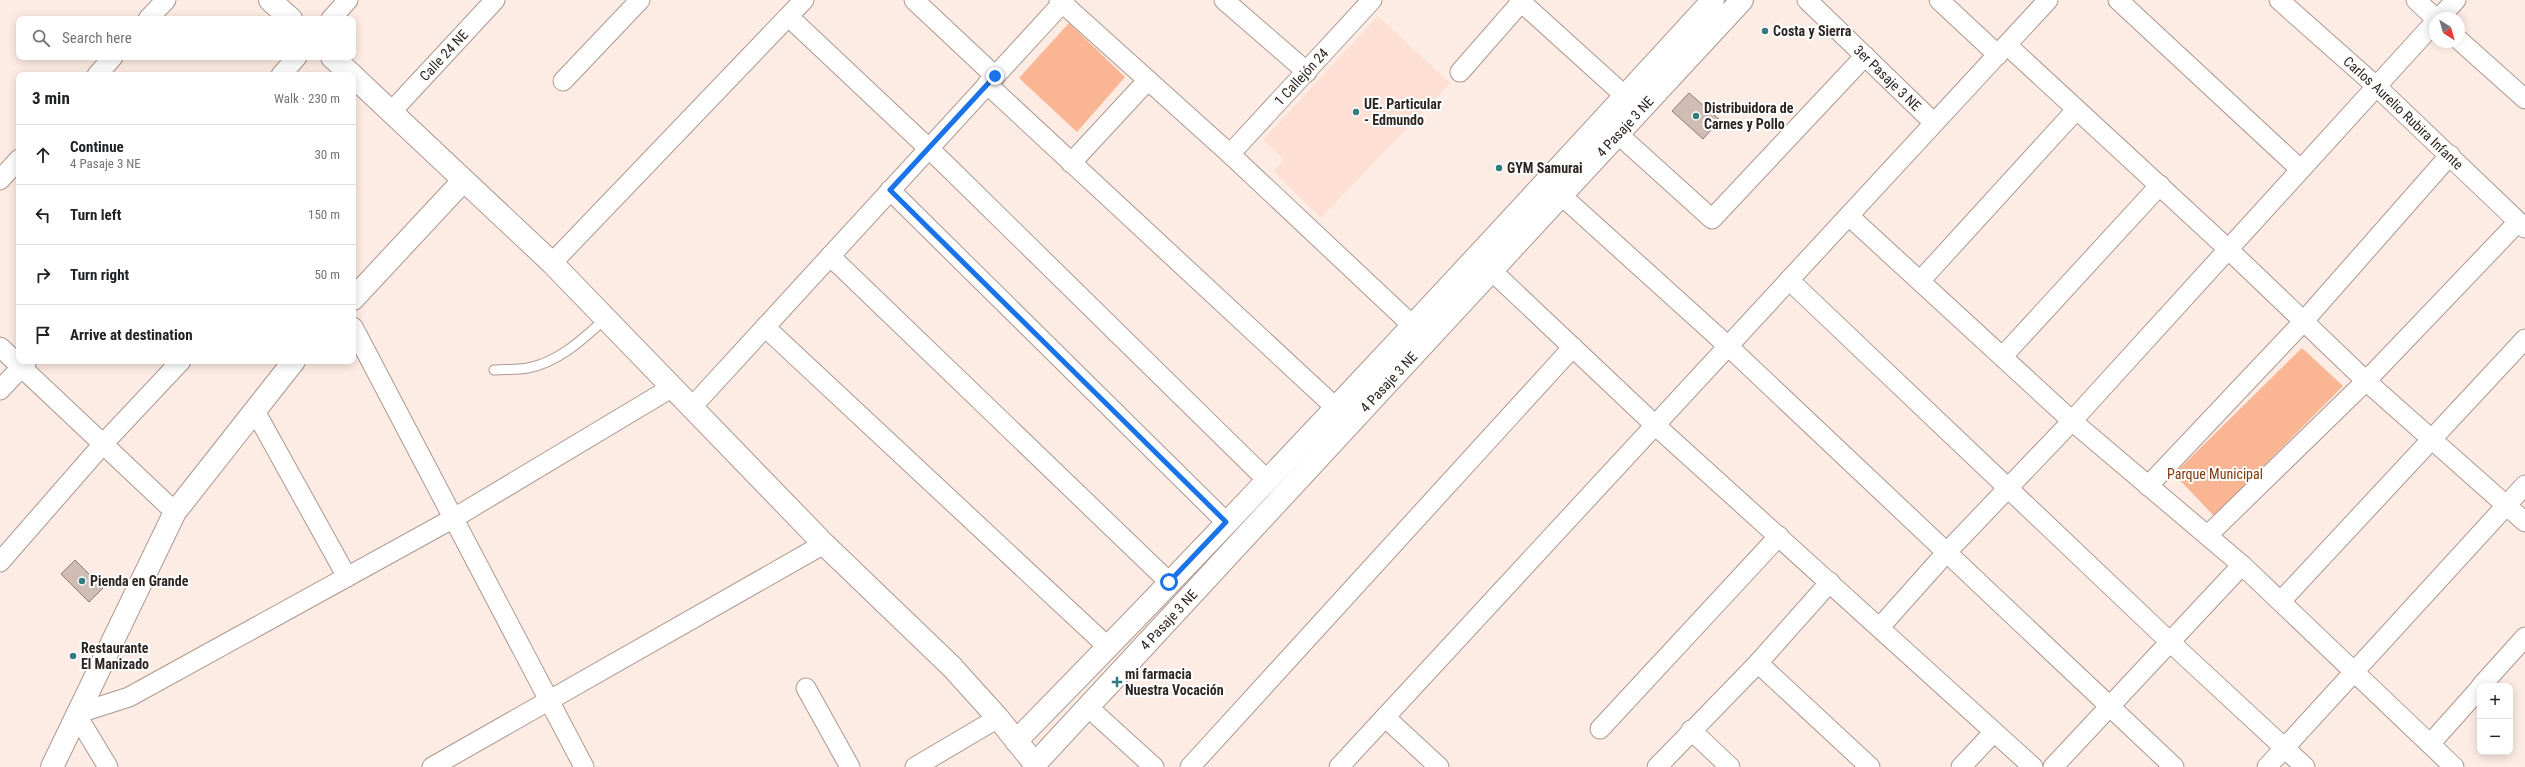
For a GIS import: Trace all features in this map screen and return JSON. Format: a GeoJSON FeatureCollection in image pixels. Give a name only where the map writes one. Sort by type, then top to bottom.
{"type":"FeatureCollection","features":[{"type":"Feature","properties":{"kind":"street"},"geometry":{"type":"LineString","coordinates":[[151,16],[166,0]]}},
{"type":"Feature","properties":{"kind":"street"},"geometry":{"type":"LineString","coordinates":[[270,0],[288,16]]}},
{"type":"Feature","properties":{"kind":"street"},"geometry":{"type":"LineString","coordinates":[[334,16],[348,0]]}},
{"type":"Feature","properties":{"kind":"street","name":"Calle 24 NE"},"geometry":{"type":"LineString","coordinates":[[392,110],[495,0]]}},
{"type":"Feature","properties":{"kind":"street"},"geometry":{"type":"LineString","coordinates":[[563,81],[640,0]]}},
{"type":"Feature","properties":{"kind":"street"},"geometry":{"type":"LineString","coordinates":[[552,263],[804,0]]}},
{"type":"Feature","properties":{"kind":"street"},"geometry":{"type":"LineString","coordinates":[[914,0],[1072,162],[1335,407]]}},
{"type":"Feature","properties":{"kind":"street","name":"1 Callejón 24"},"geometry":{"type":"LineString","coordinates":[[1230,154],[1372,0]]}},
{"type":"Feature","properties":{"kind":"street","name":"4 Pasaje 3 NE"},"geometry":{"type":"LineString","coordinates":[[1016,741],[1108,647],[1335,407],[1713,0]]}},
{"type":"Feature","properties":{"kind":"street","name":"4 Pasaje 3 NE"},"geometry":{"type":"LineString","coordinates":[[1036,766],[1493,272],[1742,0]]}},
{"type":"Feature","properties":{"kind":"street","name":"3er Pasaje 3 NE"},"geometry":{"type":"LineString","coordinates":[[1807,0],[1934,123]]}},
{"type":"Feature","properties":{"kind":"street"},"geometry":{"type":"LineString","coordinates":[[1939,0],[2076,110],[2160,185],[2366,381],[2525,522]]}},
{"type":"Feature","properties":{"kind":"street"},"geometry":{"type":"LineString","coordinates":[[1339,767],[2048,0]]}},
{"type":"Feature","properties":{"kind":"street"},"geometry":{"type":"LineString","coordinates":[[2118,0],[2300,169]]}},
{"type":"Feature","properties":{"kind":"street","name":"Carlos Aurelio Rubira Infante"},"geometry":{"type":"LineString","coordinates":[[2279,0],[2376,86],[2522,225]]}},
{"type":"Feature","properties":{"kind":"street"},"geometry":{"type":"LineString","coordinates":[[2416,0],[2429,12]]}},
{"type":"Feature","properties":{"kind":"street"},"geometry":{"type":"LineString","coordinates":[[2445,12],[2456,0]]}},
{"type":"Feature","properties":{"kind":"street"},"geometry":{"type":"LineString","coordinates":[[691,408],[1062,1],[1230,154],[1412,325]]}},
{"type":"Feature","properties":{"kind":"street"},"geometry":{"type":"LineString","coordinates":[[1460,72],[1521,1],[1625,96]]}},
{"type":"Feature","properties":{"kind":"street"},"geometry":{"type":"LineString","coordinates":[[1230,2],[1307,72]]}},
{"type":"Feature","properties":{"kind":"street"},"geometry":{"type":"LineString","coordinates":[[789,17],[929,148],[1266,479]]}},
{"type":"Feature","properties":{"kind":"street"},"geometry":{"type":"LineString","coordinates":[[1880,627],[1946,553],[2072,421],[2429,29]]}},
{"type":"Feature","properties":{"kind":"street"},"geometry":{"type":"LineString","coordinates":[[2465,45],[2525,99]]}},
{"type":"Feature","properties":{"kind":"street"},"geometry":{"type":"LineString","coordinates":[[1619,135],[1712,219],[1865,56]]}},
{"type":"Feature","properties":{"kind":"street"},"geometry":{"type":"LineString","coordinates":[[100,72],[111,60]]}},
{"type":"Feature","properties":{"kind":"street"},"geometry":{"type":"LineString","coordinates":[[284,72],[294,60]]}},
{"type":"Feature","properties":{"kind":"street"},"geometry":{"type":"LineString","coordinates":[[336,60],[350,72]]}},
{"type":"Feature","properties":{"kind":"street"},"geometry":{"type":"LineString","coordinates":[[356,78],[392,110],[463,181],[552,263],[671,388],[824,544],[952,667],[998,718],[1036,766]]}},
{"type":"Feature","properties":{"kind":"street"},"geometry":{"type":"LineString","coordinates":[[1072,162],[1148,80]]}},
{"type":"Feature","properties":{"kind":"street"},"geometry":{"type":"LineString","coordinates":[[1921,280],[2076,110]]}},
{"type":"Feature","properties":{"kind":"street"},"geometry":{"type":"LineString","coordinates":[[2148,486],[2303,322],[2450,155]]}},
{"type":"Feature","properties":{"kind":"street"},"geometry":{"type":"LineString","coordinates":[[0,180],[16,163]]}},
{"type":"Feature","properties":{"kind":"street"},"geometry":{"type":"LineString","coordinates":[[356,296],[463,181]]}},
{"type":"Feature","properties":{"kind":"street"},"geometry":{"type":"LineString","coordinates":[[2003,356],[2160,185]]}},
{"type":"Feature","properties":{"kind":"street"},"geometry":{"type":"LineString","coordinates":[[890,190],[1226,522]]}},
{"type":"Feature","properties":{"kind":"street"},"geometry":{"type":"LineString","coordinates":[[1562,196],[1728,346],[1946,553],[2110,704],[2174,767]]}},
{"type":"Feature","properties":{"kind":"street"},"geometry":{"type":"LineString","coordinates":[[1849,216],[1921,280],[2072,421],[2242,565],[2454,767]]}},
{"type":"Feature","properties":{"kind":"street"},"geometry":{"type":"LineString","coordinates":[[2208,535],[2366,381],[2522,225]]}},
{"type":"Feature","properties":{"kind":"street"},"geometry":{"type":"LineString","coordinates":[[830,256],[1169,582]]}},
{"type":"Feature","properties":{"kind":"street"},"geometry":{"type":"LineString","coordinates":[[1493,272],[1655,425],[2033,767]]}},
{"type":"Feature","properties":{"kind":"street"},"geometry":{"type":"LineString","coordinates":[[1789,280],[2170,642],[2285,746],[2305,767]]}},
{"type":"Feature","properties":{"kind":"street"},"geometry":{"type":"LineString","coordinates":[[765,327],[1108,647]]}},
{"type":"Feature","properties":{"kind":"street"},"geometry":{"type":"LineString","coordinates":[[356,332],[584,767]]}},
{"type":"Feature","properties":{"kind":"street"},"geometry":{"type":"LineString","coordinates":[[2281,601],[2525,339]]}},
{"type":"Feature","properties":{"kind":"street"},"geometry":{"type":"LineString","coordinates":[[0,347],[16,358]]}},
{"type":"Feature","properties":{"kind":"street"},"geometry":{"type":"LineString","coordinates":[[1190,767],[1573,347]]}},
{"type":"Feature","properties":{"kind":"street"},"geometry":{"type":"LineString","coordinates":[[0,390],[24,364],[103,444],[175,512]]}},
{"type":"Feature","properties":{"kind":"street"},"geometry":{"type":"LineString","coordinates":[[0,562],[103,444],[179,364]]}},
{"type":"Feature","properties":{"kind":"street"},"geometry":{"type":"LineString","coordinates":[[52,767],[76,714],[175,512],[292,364]]}},
{"type":"Feature","properties":{"kind":"street"},"geometry":{"type":"LineString","coordinates":[[76,714],[129,697],[454,518],[671,388]]}},
{"type":"Feature","properties":{"kind":"street"},"geometry":{"type":"LineString","coordinates":[[255,411],[348,577]]}},
{"type":"Feature","properties":{"kind":"street"},"geometry":{"type":"LineString","coordinates":[[2267,767],[2525,486]]}},
{"type":"Feature","properties":{"kind":"street"},"geometry":{"type":"LineString","coordinates":[[1600,729],[1779,536]]}},
{"type":"Feature","properties":{"kind":"street"},"geometry":{"type":"LineString","coordinates":[[432,767],[824,544]]}},
{"type":"Feature","properties":{"kind":"street"},"geometry":{"type":"LineString","coordinates":[[2053,767],[2110,704],[2242,565]]}},
{"type":"Feature","properties":{"kind":"street"},"geometry":{"type":"LineString","coordinates":[[1657,767],[1691,730],[1758,663],[1830,582]]}},
{"type":"Feature","properties":{"kind":"street"},"geometry":{"type":"LineString","coordinates":[[2485,683],[2525,637]]}},
{"type":"Feature","properties":{"kind":"street"},"geometry":{"type":"LineString","coordinates":[[1758,663],[1870,767]]}},
{"type":"Feature","properties":{"kind":"street"},"geometry":{"type":"LineString","coordinates":[[806,688],[850,767]]}},
{"type":"Feature","properties":{"kind":"street"},"geometry":{"type":"LineString","coordinates":[[2430,744],[2477,691]]}},
{"type":"Feature","properties":{"kind":"street"},"geometry":{"type":"LineString","coordinates":[[1089,708],[1154,767]]}},
{"type":"Feature","properties":{"kind":"street"},"geometry":{"type":"LineString","coordinates":[[76,714],[108,767]]}},
{"type":"Feature","properties":{"kind":"street"},"geometry":{"type":"LineString","coordinates":[[1385,717],[1439,767]]}},
{"type":"Feature","properties":{"kind":"street"},"geometry":{"type":"LineString","coordinates":[[915,767],[998,718]]}},
{"type":"Feature","properties":{"kind":"street"},"geometry":{"type":"LineString","coordinates":[[1691,730],[1730,767]]}},
{"type":"Feature","properties":{"kind":"street"},"geometry":{"type":"LineString","coordinates":[[1962,767],[1994,732]]}},
{"type":"Feature","properties":{"kind":"lane"},"geometry":{"type":"LineString","coordinates":[[494,370],[528,368],[556,358],[586,337],[605,319]]}},
{"type":"Feature","properties":{"kind":"shaded area","name":"UE. Particular - Edmundo"},"geometry":{"type":"Polygon","coordinates":[[[1378,16],[1450,83],[1321,218],[1273,171],[1284,160],[1263,140],[1378,16]]]}},
{"type":"Feature","properties":{"kind":"green space"},"geometry":{"type":"Polygon","coordinates":[[[1069,23],[1125,77],[1077,132],[1019,78],[1069,23]]]}},
{"type":"Feature","properties":{"kind":"green space","name":"Parque Municipal"},"geometry":{"type":"Polygon","coordinates":[[[2302,348],[2343,386],[2214,516],[2174,474],[2302,348]]]}},
{"type":"Feature","properties":{"kind":"building","name":"Distribuidora de Carnes y Pollo"},"geometry":{"type":"Polygon","coordinates":[[[1689,93],[1720,120],[1703,139],[1672,111],[1689,93]]]}},
{"type":"Feature","properties":{"kind":"building","name":"Pienda en Grande"},"geometry":{"type":"Polygon","coordinates":[[[75,560],[103,588],[89,602],[61,574],[75,560]]]}},
{"type":"Feature","properties":{"kind":"place","name":"Costa y Sierra"},"geometry":{"type":"Point","coordinates":[1765,31]}},
{"type":"Feature","properties":{"kind":"place","name":"UE. Particular - Edmundo"},"geometry":{"type":"Point","coordinates":[1356,112]}},
{"type":"Feature","properties":{"kind":"place","name":"Distribuidora de Carnes y Pollo"},"geometry":{"type":"Point","coordinates":[1696,116]}},
{"type":"Feature","properties":{"kind":"place","name":"GYM Samurai"},"geometry":{"type":"Point","coordinates":[1499,168]}},
{"type":"Feature","properties":{"kind":"place","name":"Pienda en Grande"},"geometry":{"type":"Point","coordinates":[82,581]}},
{"type":"Feature","properties":{"kind":"place","name":"Restaurante El Manizado"},"geometry":{"type":"Point","coordinates":[73,656]}},
{"type":"Feature","properties":{"kind":"place","name":"mi farmacia Nuestra Vocación"},"geometry":{"type":"Point","coordinates":[1117,682]}},
{"type":"Feature","properties":{"kind":"route"},"geometry":{"type":"LineString","coordinates":[[995,76],[890,190],[1226,522],[1169,582]]}}]}
